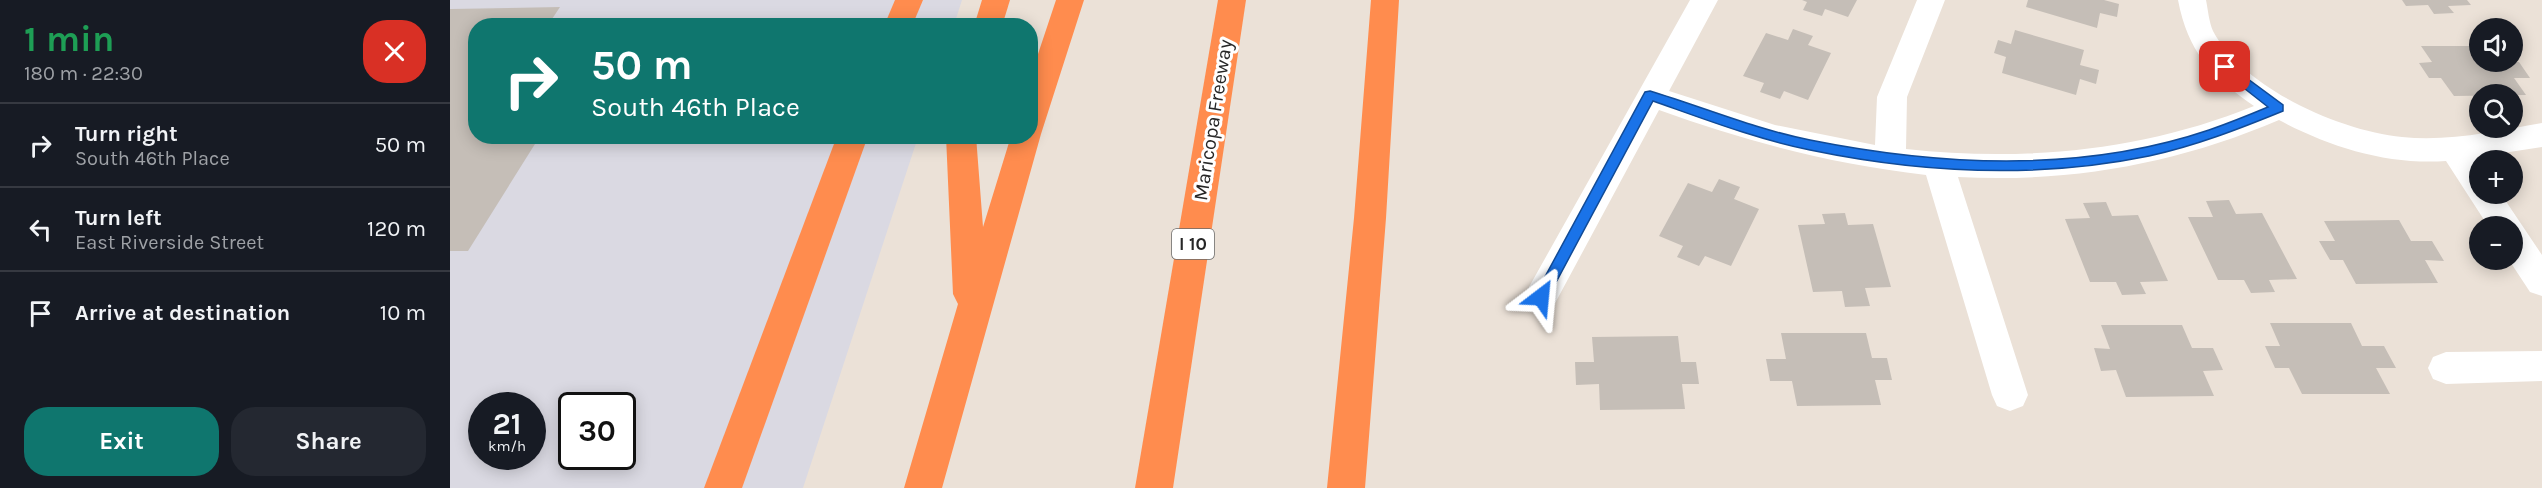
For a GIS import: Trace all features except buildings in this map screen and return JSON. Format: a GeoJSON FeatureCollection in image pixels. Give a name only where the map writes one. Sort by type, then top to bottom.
{"type":"FeatureCollection","features":[{"type":"Feature","properties":{"kind":"highway"},"geometry":{"type":"LineString","coordinates":[[888,18],[893,0]]}},
{"type":"Feature","properties":{"kind":"highway"},"geometry":{"type":"LineString","coordinates":[[901,18],[909,0]]}},
{"type":"Feature","properties":{"kind":"highway"},"geometry":{"type":"LineString","coordinates":[[990,18],[996,0]]}},
{"type":"Feature","properties":{"kind":"highway"},"geometry":{"type":"LineString","coordinates":[[1038,102],[1070,0]]}},
{"type":"Feature","properties":{"kind":"highway","name":"Maricopa Freeway"},"geometry":{"type":"LineString","coordinates":[[1154,488],[1233,0]]}},
{"type":"Feature","properties":{"kind":"highway"},"geometry":{"type":"LineString","coordinates":[[1346,488],[1370,218],[1385,0]]}},
{"type":"Feature","properties":{"kind":"highway"},"geometry":{"type":"LineString","coordinates":[[723,488],[850,144]]}},
{"type":"Feature","properties":{"kind":"highway"},"geometry":{"type":"LineString","coordinates":[[961,144],[971,317]]}},
{"type":"Feature","properties":{"kind":"highway"},"geometry":{"type":"LineString","coordinates":[[923,488],[971,317],[1025,144]]}},
{"type":"Feature","properties":{"kind":"street"},"geometry":{"type":"LineString","coordinates":[[1541,297],[1704,0]]}},
{"type":"Feature","properties":{"kind":"street"},"geometry":{"type":"LineString","coordinates":[[1891,158],[1889,131],[1892,98],[1931,0]]}},
{"type":"Feature","properties":{"kind":"street"},"geometry":{"type":"LineString","coordinates":[[2192,0],[2199,29],[2214,54],[2241,81],[2278,108],[2313,125],[2358,141],[2399,149],[2454,148],[2542,135]]}},
{"type":"Feature","properties":{"kind":"street"},"geometry":{"type":"LineString","coordinates":[[1650,96],[1776,137],[1891,158],[1938,163],[2038,165],[2124,156],[2189,142],[2278,108]]}},
{"type":"Feature","properties":{"kind":"street"},"geometry":{"type":"LineString","coordinates":[[2454,148],[2469,170]]}},
{"type":"Feature","properties":{"kind":"street"},"geometry":{"type":"LineString","coordinates":[[1938,163],[2010,395]]}},
{"type":"Feature","properties":{"kind":"street"},"geometry":{"type":"LineString","coordinates":[[2523,254],[2542,282]]}},
{"type":"Feature","properties":{"kind":"street"},"geometry":{"type":"LineString","coordinates":[[2446,368],[2542,366]]}},
{"type":"Feature","properties":{"kind":"shaded area"},"geometry":{"type":"Polygon","coordinates":[[[450,0],[962,0],[956,18],[468,18],[468,144],[916,144],[803,488],[450,488],[450,0]]]}},
{"type":"Feature","properties":{"kind":"route"},"geometry":{"type":"LineString","coordinates":[[1541,297],[1650,96],[1776,137],[1848,152],[1917,162],[2038,165],[2124,156],[2189,142],[2278,108],[2259,96],[2225,67]]}}]}
